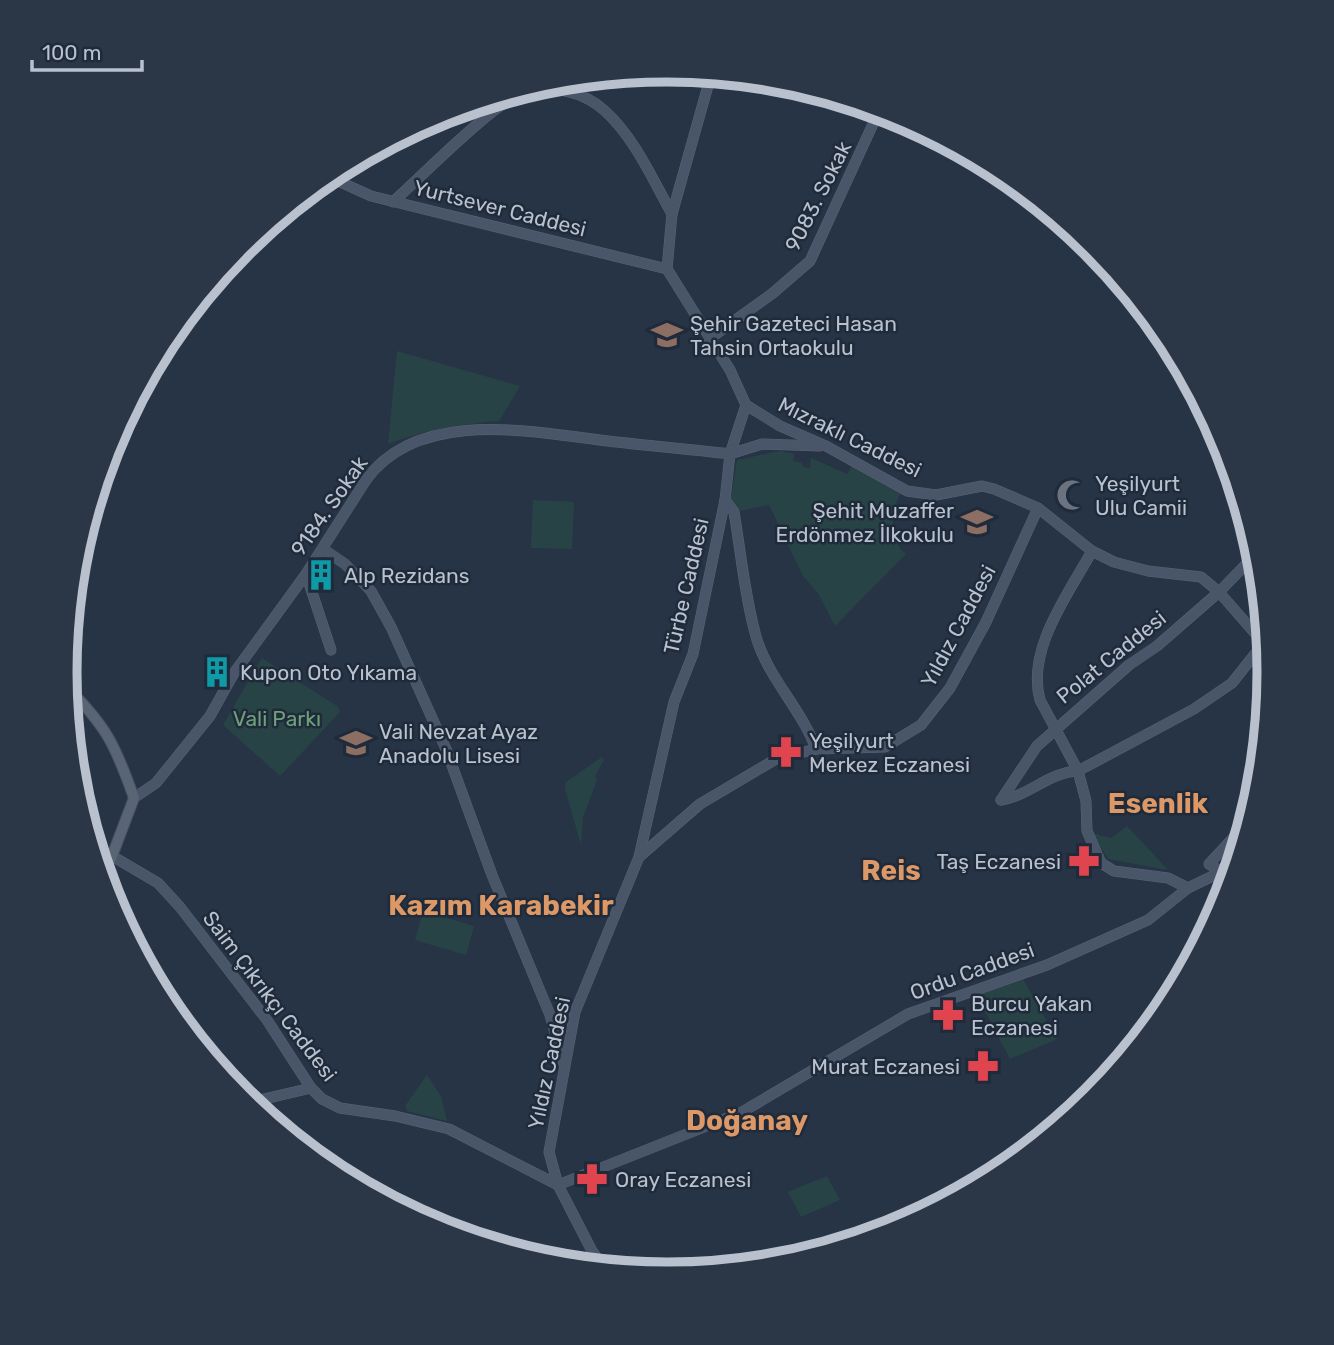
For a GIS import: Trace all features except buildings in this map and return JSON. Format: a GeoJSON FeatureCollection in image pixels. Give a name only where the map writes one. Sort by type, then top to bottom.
{"type":"FeatureCollection","features":[{"type":"Feature","properties":{"kind":"main road"},"geometry":{"type":"LineString","coordinates":[[667,269],[672,214],[708,84]]}},
{"type":"Feature","properties":{"kind":"main road"},"geometry":{"type":"LineString","coordinates":[[568,92],[591,101],[615,121],[647,169],[672,214]]}},
{"type":"Feature","properties":{"kind":"main road"},"geometry":{"type":"LineString","coordinates":[[393,202],[480,123],[505,106]]}},
{"type":"Feature","properties":{"kind":"main road","name":"9083. Sokak"},"geometry":{"type":"LineString","coordinates":[[709,339],[773,293],[810,261],[875,120]]}},
{"type":"Feature","properties":{"kind":"main road","name":"Yurtsever Caddesi"},"geometry":{"type":"LineString","coordinates":[[340,182],[371,196],[393,202],[667,269]]}},
{"type":"Feature","properties":{"kind":"main road","name":"Mızraklı Caddesi"},"geometry":{"type":"LineString","coordinates":[[667,269],[730,370],[746,405],[780,426],[827,446],[907,491],[936,495],[982,486],[1038,508],[1092,551],[1114,562],[1147,571],[1201,577],[1219,592],[1256,635]]}},
{"type":"Feature","properties":{"kind":"main road","name":"Türbe Caddesi"},"geometry":{"type":"LineString","coordinates":[[639,857],[674,702],[693,654],[725,500],[730,454],[746,405]]}},
{"type":"Feature","properties":{"kind":"main road","name":"9184. Sokak"},"geometry":{"type":"LineString","coordinates":[[134,798],[156,783],[210,716],[234,673],[306,574],[379,465],[415,444],[455,432],[500,428],[730,454],[762,444],[827,446]]}},
{"type":"Feature","properties":{"kind":"main road"},"geometry":{"type":"LineString","coordinates":[[725,500],[734,512],[757,640],[772,672],[809,730],[816,749]]}},
{"type":"Feature","properties":{"kind":"main road","name":"Yıldız Caddesi"},"geometry":{"type":"LineString","coordinates":[[558,1185],[549,1152],[575,1012],[639,857],[700,804],[776,759],[816,749],[885,747],[921,726],[950,688],[986,622],[1038,508]]}},
{"type":"Feature","properties":{"kind":"main road"},"geometry":{"type":"LineString","coordinates":[[323,549],[345,564],[371,591],[391,627],[446,749],[492,875],[550,1015],[565,1065]]}},
{"type":"Feature","properties":{"kind":"main road"},"geometry":{"type":"LineString","coordinates":[[1092,551],[1052,623],[1038,667],[1037,688],[1054,729],[1078,771],[1086,801],[1087,831],[1101,863],[1114,871],[1168,878],[1188,888]]}},
{"type":"Feature","properties":{"kind":"main road","name":"Polat Caddesi"},"geometry":{"type":"LineString","coordinates":[[1078,771],[1062,772],[1012,799],[1001,800],[1037,746],[1054,729],[1219,592],[1247,563]]}},
{"type":"Feature","properties":{"kind":"main road"},"geometry":{"type":"LineString","coordinates":[[306,574],[331,650]]}},
{"type":"Feature","properties":{"kind":"main road"},"geometry":{"type":"LineString","coordinates":[[1078,771],[1194,709],[1232,684],[1257,655]]}},
{"type":"Feature","properties":{"kind":"main road"},"geometry":{"type":"LineString","coordinates":[[78,697],[96,716],[115,745],[134,798],[108,863]]}},
{"type":"Feature","properties":{"kind":"main road"},"geometry":{"type":"LineString","coordinates":[[1219,873],[1209,864],[1233,838]]}},
{"type":"Feature","properties":{"kind":"main road","name":"Saim Çıkrıkçı Caddesi"},"geometry":{"type":"LineString","coordinates":[[112,856],[158,883],[180,907],[267,1020],[311,1088],[322,1099],[340,1108],[395,1116],[449,1129],[558,1185]]}},
{"type":"Feature","properties":{"kind":"main road","name":"Ordu Caddesi"},"geometry":{"type":"LineString","coordinates":[[558,1185],[742,1112],[908,1014],[1047,965],[1147,920],[1188,888],[1219,873]]}},
{"type":"Feature","properties":{"kind":"main road"},"geometry":{"type":"LineString","coordinates":[[261,1100],[311,1088]]}},
{"type":"Feature","properties":{"kind":"main road"},"geometry":{"type":"LineString","coordinates":[[558,1185],[597,1258]]}},
{"type":"Feature","properties":{"kind":"green space"},"geometry":{"type":"Polygon","coordinates":[[[397,351],[520,386],[499,421],[442,428],[388,444],[397,351]]]}},
{"type":"Feature","properties":{"kind":"green space"},"geometry":{"type":"Polygon","coordinates":[[[780,451],[794,454],[793,461],[802,463],[803,467],[810,468],[811,458],[847,474],[852,466],[900,494],[893,526],[896,541],[906,554],[835,626],[818,593],[803,576],[769,505],[739,511],[730,503],[737,460],[780,451]]]}},
{"type":"Feature","properties":{"kind":"green space"},"geometry":{"type":"Polygon","coordinates":[[[533,500],[574,502],[572,549],[531,548],[533,500]]]}},
{"type":"Feature","properties":{"kind":"green space","name":"Vali Parkı"},"geometry":{"type":"Polygon","coordinates":[[[262,658],[337,706],[340,712],[280,776],[223,725],[262,658]]]}},
{"type":"Feature","properties":{"kind":"green space"},"geometry":{"type":"Polygon","coordinates":[[[602,757],[604,760],[595,776],[597,780],[583,817],[581,845],[565,789],[566,782],[602,757]]]}},
{"type":"Feature","properties":{"kind":"green space"},"geometry":{"type":"Polygon","coordinates":[[[1127,826],[1168,870],[1108,859],[1092,833],[1111,838],[1127,826]]]}},
{"type":"Feature","properties":{"kind":"green space"},"geometry":{"type":"Polygon","coordinates":[[[423,911],[474,926],[466,955],[415,940],[423,911]]]}},
{"type":"Feature","properties":{"kind":"green space"},"geometry":{"type":"Polygon","coordinates":[[[1023,979],[1057,1039],[1010,1059],[976,995],[1023,979]]]}},
{"type":"Feature","properties":{"kind":"green space"},"geometry":{"type":"Polygon","coordinates":[[[427,1075],[441,1096],[447,1121],[407,1111],[405,1106],[427,1075]]]}},
{"type":"Feature","properties":{"kind":"green space"},"geometry":{"type":"Polygon","coordinates":[[[827,1176],[840,1200],[801,1217],[788,1192],[827,1176]]]}},
{"type":"Feature","properties":{"kind":"place","name":"Şehir Gazeteci Hasan Tahsin Ortaokulu"},"geometry":{"type":"Point","coordinates":[667,335]}},
{"type":"Feature","properties":{"kind":"place","name":"Yeşilyurt Ulu Camii"},"geometry":{"type":"Point","coordinates":[1072,495]}},
{"type":"Feature","properties":{"kind":"place","name":"Şehit Muzaffer Erdönmez İlkokulu"},"geometry":{"type":"Point","coordinates":[977,522]}},
{"type":"Feature","properties":{"kind":"place","name":"Alp Rezidans"},"geometry":{"type":"Point","coordinates":[321,575]}},
{"type":"Feature","properties":{"kind":"place","name":"Kupon Oto Yıkama"},"geometry":{"type":"Point","coordinates":[217,672]}},
{"type":"Feature","properties":{"kind":"place","name":"Vali Nevzat Ayaz Anadolu Lisesi"},"geometry":{"type":"Point","coordinates":[356,743]}},
{"type":"Feature","properties":{"kind":"place","name":"Yeşilyurt Merkez Eczanesi"},"geometry":{"type":"Point","coordinates":[786,752]}},
{"type":"Feature","properties":{"kind":"place","name":"Taş Eczanesi"},"geometry":{"type":"Point","coordinates":[1084,861]}},
{"type":"Feature","properties":{"kind":"place","name":"Burcu Yakan Eczanesi"},"geometry":{"type":"Point","coordinates":[948,1015]}},
{"type":"Feature","properties":{"kind":"place","name":"Murat Eczanesi"},"geometry":{"type":"Point","coordinates":[983,1066]}},
{"type":"Feature","properties":{"kind":"place","name":"Oray Eczanesi"},"geometry":{"type":"Point","coordinates":[592,1179]}},
{"type":"Feature","properties":{"kind":"district","name":"Esenlik"},"geometry":{"type":"Point","coordinates":[1158,803]}},
{"type":"Feature","properties":{"kind":"district","name":"Reis"},"geometry":{"type":"Point","coordinates":[891,870]}},
{"type":"Feature","properties":{"kind":"district","name":"Kazım Karabekir"},"geometry":{"type":"Point","coordinates":[501,905]}},
{"type":"Feature","properties":{"kind":"district","name":"Doğanay"},"geometry":{"type":"Point","coordinates":[747,1120]}}]}
